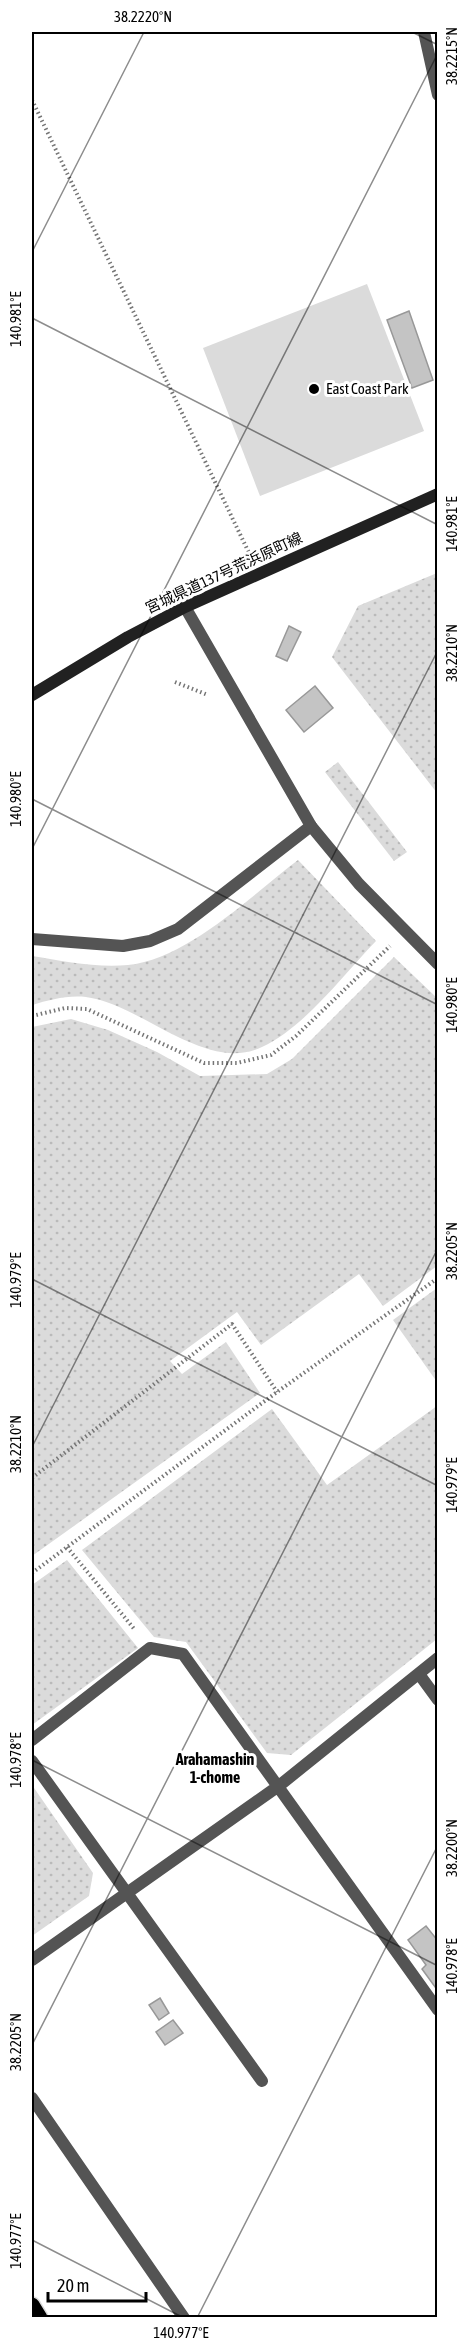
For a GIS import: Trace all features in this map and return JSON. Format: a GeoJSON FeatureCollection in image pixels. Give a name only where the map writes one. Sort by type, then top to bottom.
{"type":"FeatureCollection","features":[{"type":"Feature","properties":{"kind":"main road","name":"宮城県道137号荒浜原町線"},"geometry":{"type":"LineString","coordinates":[[32,694],[128,637],[185,607],[438,494]]}},
{"type":"Feature","properties":{"kind":"main road"},"geometry":{"type":"LineString","coordinates":[[32,2305],[40,2318]]}},
{"type":"Feature","properties":{"kind":"street"},"geometry":{"type":"LineString","coordinates":[[424,32],[438,95]]}},
{"type":"Feature","properties":{"kind":"street"},"geometry":{"type":"LineString","coordinates":[[185,607],[311,826],[358,884],[438,964]]}},
{"type":"Feature","properties":{"kind":"street"},"geometry":{"type":"LineString","coordinates":[[32,939],[123,946],[150,941],[178,929],[311,826]]}},
{"type":"Feature","properties":{"kind":"street"},"geometry":{"type":"LineString","coordinates":[[32,1740],[150,1648],[183,1654],[280,1785],[438,2010]]}},
{"type":"Feature","properties":{"kind":"street"},"geometry":{"type":"LineString","coordinates":[[32,1960],[124,1892],[280,1785],[438,1658]]}},
{"type":"Feature","properties":{"kind":"street"},"geometry":{"type":"LineString","coordinates":[[419,1674],[438,1700]]}},
{"type":"Feature","properties":{"kind":"street"},"geometry":{"type":"LineString","coordinates":[[32,1761],[262,2081]]}},
{"type":"Feature","properties":{"kind":"street"},"geometry":{"type":"LineString","coordinates":[[32,2098],[184,2318]]}},
{"type":"Feature","properties":{"kind":"path"},"geometry":{"type":"LineString","coordinates":[[32,100],[259,572]]}},
{"type":"Feature","properties":{"kind":"path"},"geometry":{"type":"LineString","coordinates":[[32,1016],[65,1008],[87,1009],[107,1016],[204,1063],[237,1063],[272,1055],[296,1036],[391,945]]}},
{"type":"Feature","properties":{"kind":"path"},"geometry":{"type":"LineString","coordinates":[[32,1573],[277,1392],[438,1278]]}},
{"type":"Feature","properties":{"kind":"path"},"geometry":{"type":"LineString","coordinates":[[32,1478],[232,1324],[277,1392]]}},
{"type":"Feature","properties":{"kind":"path"},"geometry":{"type":"LineString","coordinates":[[67,1547],[141,1638]]}},
{"type":"Feature","properties":{"kind":"shaded area","name":"East Coast Park"},"geometry":{"type":"Polygon","coordinates":[[[367,284],[424,431],[260,496],[203,348],[367,284]]]}},
{"type":"Feature","properties":{"kind":"shaded area"},"geometry":{"type":"Polygon","coordinates":[[[437,573],[437,793],[332,657],[358,606],[437,573]]]}},
{"type":"Feature","properties":{"kind":"shaded area"},"geometry":{"type":"Polygon","coordinates":[[[338,762],[407,852],[394,861],[325,772],[338,762]]]}},
{"type":"Feature","properties":{"kind":"shaded area"},"geometry":{"type":"Polygon","coordinates":[[[298,860],[376,941],[308,1014],[278,1038],[262,1047],[241,1053],[219,1052],[196,1045],[107,1002],[86,997],[65,997],[32,1005],[32,956],[104,966],[128,965],[150,960],[173,951],[218,924],[298,860]]]}},
{"type":"Feature","properties":{"kind":"shaded area"},"geometry":{"type":"Polygon","coordinates":[[[394,957],[437,998],[437,1266],[383,1306],[359,1274],[261,1345],[237,1312],[170,1361],[182,1374],[226,1342],[260,1393],[32,1556],[32,1027],[71,1019],[108,1030],[157,1052],[200,1076],[267,1074],[292,1059],[394,957]]]}},
{"type":"Feature","properties":{"kind":"shaded area"},"geometry":{"type":"Polygon","coordinates":[[[437,1288],[437,1382],[393,1320],[437,1288]]]}},
{"type":"Feature","properties":{"kind":"shaded area"},"geometry":{"type":"Polygon","coordinates":[[[437,1406],[437,1639],[291,1755],[267,1753],[186,1642],[154,1637],[82,1550],[272,1409],[327,1485],[437,1406]]]}},
{"type":"Feature","properties":{"kind":"shaded area"},"geometry":{"type":"Polygon","coordinates":[[[67,1560],[138,1648],[32,1725],[32,1585],[67,1560]]]}},
{"type":"Feature","properties":{"kind":"shaded area"},"geometry":{"type":"Polygon","coordinates":[[[32,1785],[93,1873],[89,1896],[32,1936],[32,1785]]]}},
{"type":"Feature","properties":{"kind":"building"},"geometry":{"type":"Polygon","coordinates":[[[409,311],[433,380],[412,388],[387,320],[409,311]]]}},
{"type":"Feature","properties":{"kind":"building"},"geometry":{"type":"Polygon","coordinates":[[[289,626],[301,632],[287,661],[276,656],[289,626]]]}},
{"type":"Feature","properties":{"kind":"building"},"geometry":{"type":"Polygon","coordinates":[[[315,686],[333,708],[304,732],[286,710],[315,686]]]}},
{"type":"Feature","properties":{"kind":"building"},"geometry":{"type":"Polygon","coordinates":[[[426,1926],[438,1941],[438,1991],[422,1969],[426,1965],[408,1940],[426,1926]]]}},
{"type":"Feature","properties":{"kind":"building"},"geometry":{"type":"Polygon","coordinates":[[[160,1998],[169,2013],[159,2020],[149,2005],[160,1998]]]}},
{"type":"Feature","properties":{"kind":"building"},"geometry":{"type":"Polygon","coordinates":[[[173,2020],[183,2033],[165,2045],[156,2032],[173,2020]]]}},
{"type":"Feature","properties":{"kind":"place","name":"East Coast Park"},"geometry":{"type":"Point","coordinates":[314,389]}},
{"type":"Feature","properties":{"kind":"district","name":"Arahamashin 1-chome"},"geometry":{"type":"Point","coordinates":[215,1768]}}]}
